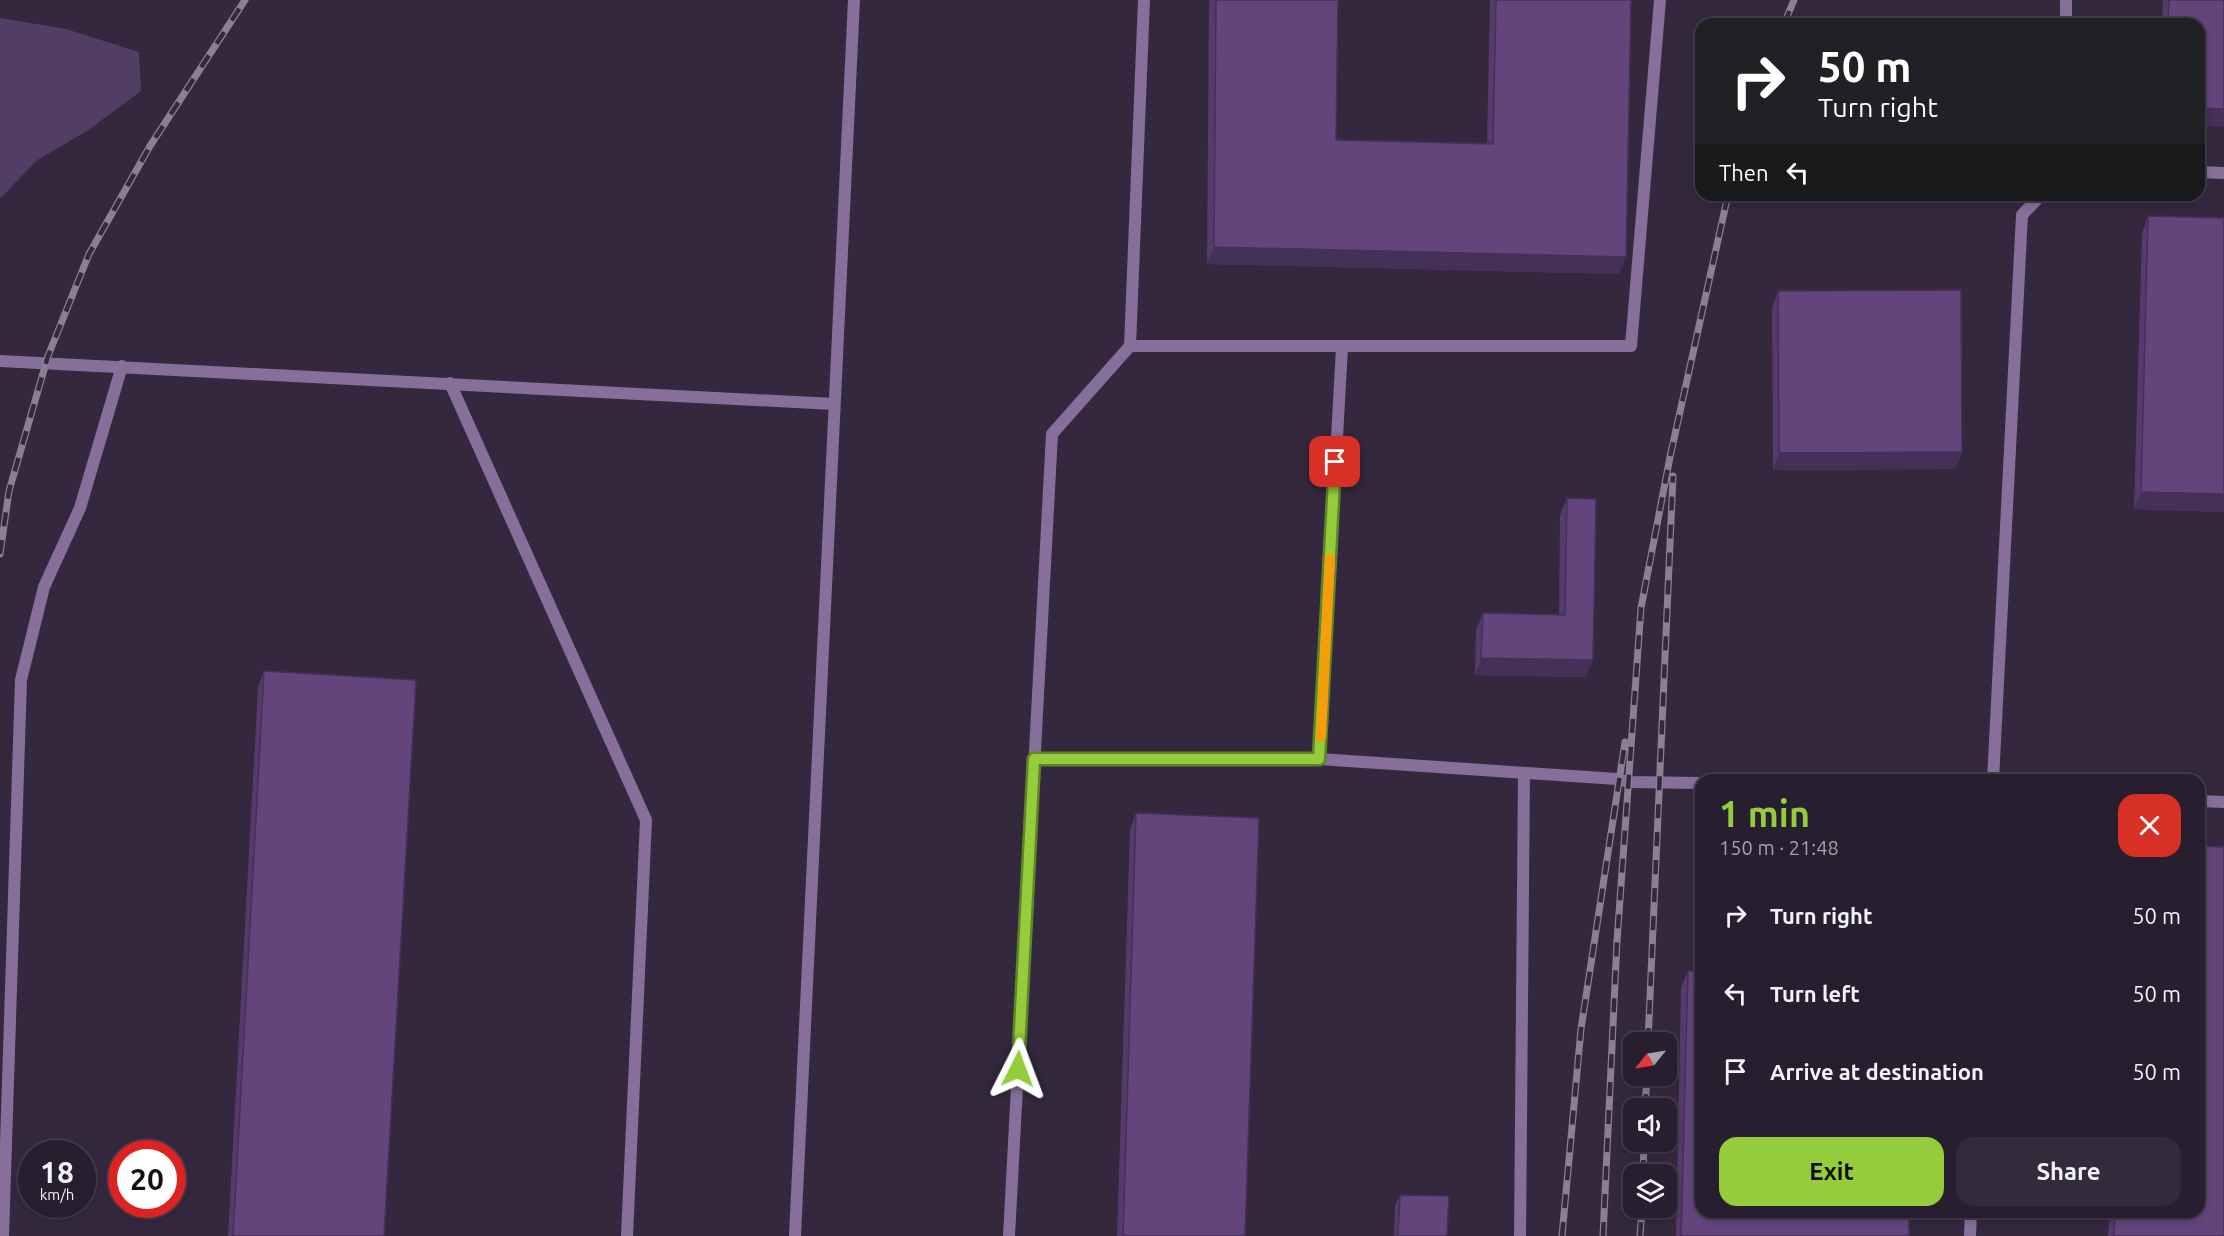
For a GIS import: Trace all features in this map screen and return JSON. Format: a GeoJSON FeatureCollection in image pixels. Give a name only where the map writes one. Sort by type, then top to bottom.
{"type":"FeatureCollection","features":[{"type":"Feature","properties":{"kind":"lane"},"geometry":{"type":"LineString","coordinates":[[795,1236],[854,0]]}},
{"type":"Feature","properties":{"kind":"lane"},"geometry":{"type":"LineString","coordinates":[[1009,1236],[1052,434],[1130,346],[1144,0]]}},
{"type":"Feature","properties":{"kind":"lane"},"geometry":{"type":"LineString","coordinates":[[1130,346],[1341,348],[1631,346],[1660,0]]}},
{"type":"Feature","properties":{"kind":"lane"},"geometry":{"type":"LineString","coordinates":[[2066,0],[2066,18]]}},
{"type":"Feature","properties":{"kind":"lane"},"geometry":{"type":"LineString","coordinates":[[2205,172],[2224,173]]}},
{"type":"Feature","properties":{"kind":"lane"},"geometry":{"type":"LineString","coordinates":[[1993,774],[2022,214],[2035,201]]}},
{"type":"Feature","properties":{"kind":"lane"},"geometry":{"type":"LineString","coordinates":[[1319,759],[1341,348]]}},
{"type":"Feature","properties":{"kind":"lane"},"geometry":{"type":"LineString","coordinates":[[0,361],[834,404]]}},
{"type":"Feature","properties":{"kind":"lane"},"geometry":{"type":"LineString","coordinates":[[3,1236],[21,680],[44,587],[80,508],[122,366]]}},
{"type":"Feature","properties":{"kind":"lane"},"geometry":{"type":"LineString","coordinates":[[450,383],[645,820],[627,1236]]}},
{"type":"Feature","properties":{"kind":"lane"},"geometry":{"type":"LineString","coordinates":[[1034,759],[1319,759],[1629,782],[1695,783]]}},
{"type":"Feature","properties":{"kind":"lane"},"geometry":{"type":"LineString","coordinates":[[1520,1236],[1524,773]]}},
{"type":"Feature","properties":{"kind":"lane"},"geometry":{"type":"LineString","coordinates":[[2205,801],[2224,802]]}},
{"type":"Feature","properties":{"kind":"lane"},"geometry":{"type":"LineString","coordinates":[[1970,1236],[1971,1218]]}},
{"type":"Feature","properties":{"kind":"shaded area"},"geometry":{"type":"Polygon","coordinates":[[[0,18],[66,29],[139,52],[141,91],[87,131],[36,161],[0,199],[0,18]]]}},
{"type":"Feature","properties":{"kind":"building"},"geometry":{"type":"Polygon","coordinates":[[[1216,0],[1338,0],[1336,140],[1493,144],[1496,0],[1631,0],[1626,257],[1214,247],[1216,0]]]}},
{"type":"Feature","properties":{"kind":"building"},"geometry":{"type":"Polygon","coordinates":[[[2169,0],[2224,0],[2224,109],[2205,108],[2205,18],[2168,18],[2169,0]]]}},
{"type":"Feature","properties":{"kind":"building"},"geometry":{"type":"Polygon","coordinates":[[[2148,216],[2224,218],[2224,494],[2141,492],[2148,216]]]}},
{"type":"Feature","properties":{"kind":"building"},"geometry":{"type":"Polygon","coordinates":[[[1961,290],[1962,452],[1779,453],[1778,291],[1961,290]]]}},
{"type":"Feature","properties":{"kind":"building"},"geometry":{"type":"Polygon","coordinates":[[[1567,498],[1596,499],[1593,660],[1481,658],[1483,613],[1565,615],[1567,498]]]}},
{"type":"Feature","properties":{"kind":"building"},"geometry":{"type":"Polygon","coordinates":[[[264,671],[416,680],[384,1236],[233,1236],[264,671]]]}},
{"type":"Feature","properties":{"kind":"building"},"geometry":{"type":"Polygon","coordinates":[[[1136,813],[1259,818],[1245,1236],[1123,1236],[1136,813]]]}},
{"type":"Feature","properties":{"kind":"building"},"geometry":{"type":"Polygon","coordinates":[[[2205,846],[2224,847],[2224,1236],[2114,1236],[2115,1218],[2205,1218],[2205,846]]]}},
{"type":"Feature","properties":{"kind":"building"},"geometry":{"type":"Polygon","coordinates":[[[1688,971],[1695,971],[1695,1218],[1909,1218],[1909,1236],[1681,1236],[1688,971]]]}},
{"type":"Feature","properties":{"kind":"building"},"geometry":{"type":"Polygon","coordinates":[[[1400,1195],[1449,1196],[1447,1236],[1398,1236],[1400,1195]]]}},
{"type":"Feature","properties":{"kind":"railway"},"geometry":{"type":"LineString","coordinates":[[0,554],[9,491],[48,356],[89,254],[150,146],[245,0]]}},
{"type":"Feature","properties":{"kind":"railway"},"geometry":{"type":"LineString","coordinates":[[1786,18],[1794,0]]}},
{"type":"Feature","properties":{"kind":"railway"},"geometry":{"type":"LineString","coordinates":[[1603,1236],[1617,941],[1641,608],[1670,457],[1727,201]]}},
{"type":"Feature","properties":{"kind":"railway"},"geometry":{"type":"LineString","coordinates":[[1648,1032],[1673,476]]}},
{"type":"Feature","properties":{"kind":"railway"},"geometry":{"type":"LineString","coordinates":[[1562,1236],[1581,1029],[1625,742]]}},
{"type":"Feature","properties":{"kind":"railway"},"geometry":{"type":"LineString","coordinates":[[1646,1086],[1646,1098]]}},
{"type":"Feature","properties":{"kind":"railway"},"geometry":{"type":"LineString","coordinates":[[1643,1164],[1644,1152]]}},
{"type":"Feature","properties":{"kind":"railway"},"geometry":{"type":"LineString","coordinates":[[1640,1236],[1641,1218]]}},
{"type":"Feature","properties":{"kind":"slow traffic"},"geometry":{"type":"LineString","coordinates":[[1321,737],[1330,558]]}},
{"type":"Feature","properties":{"kind":"route"},"geometry":{"type":"LineString","coordinates":[[1018,1069],[1034,759],[1319,759],[1335,462]]}}]}
